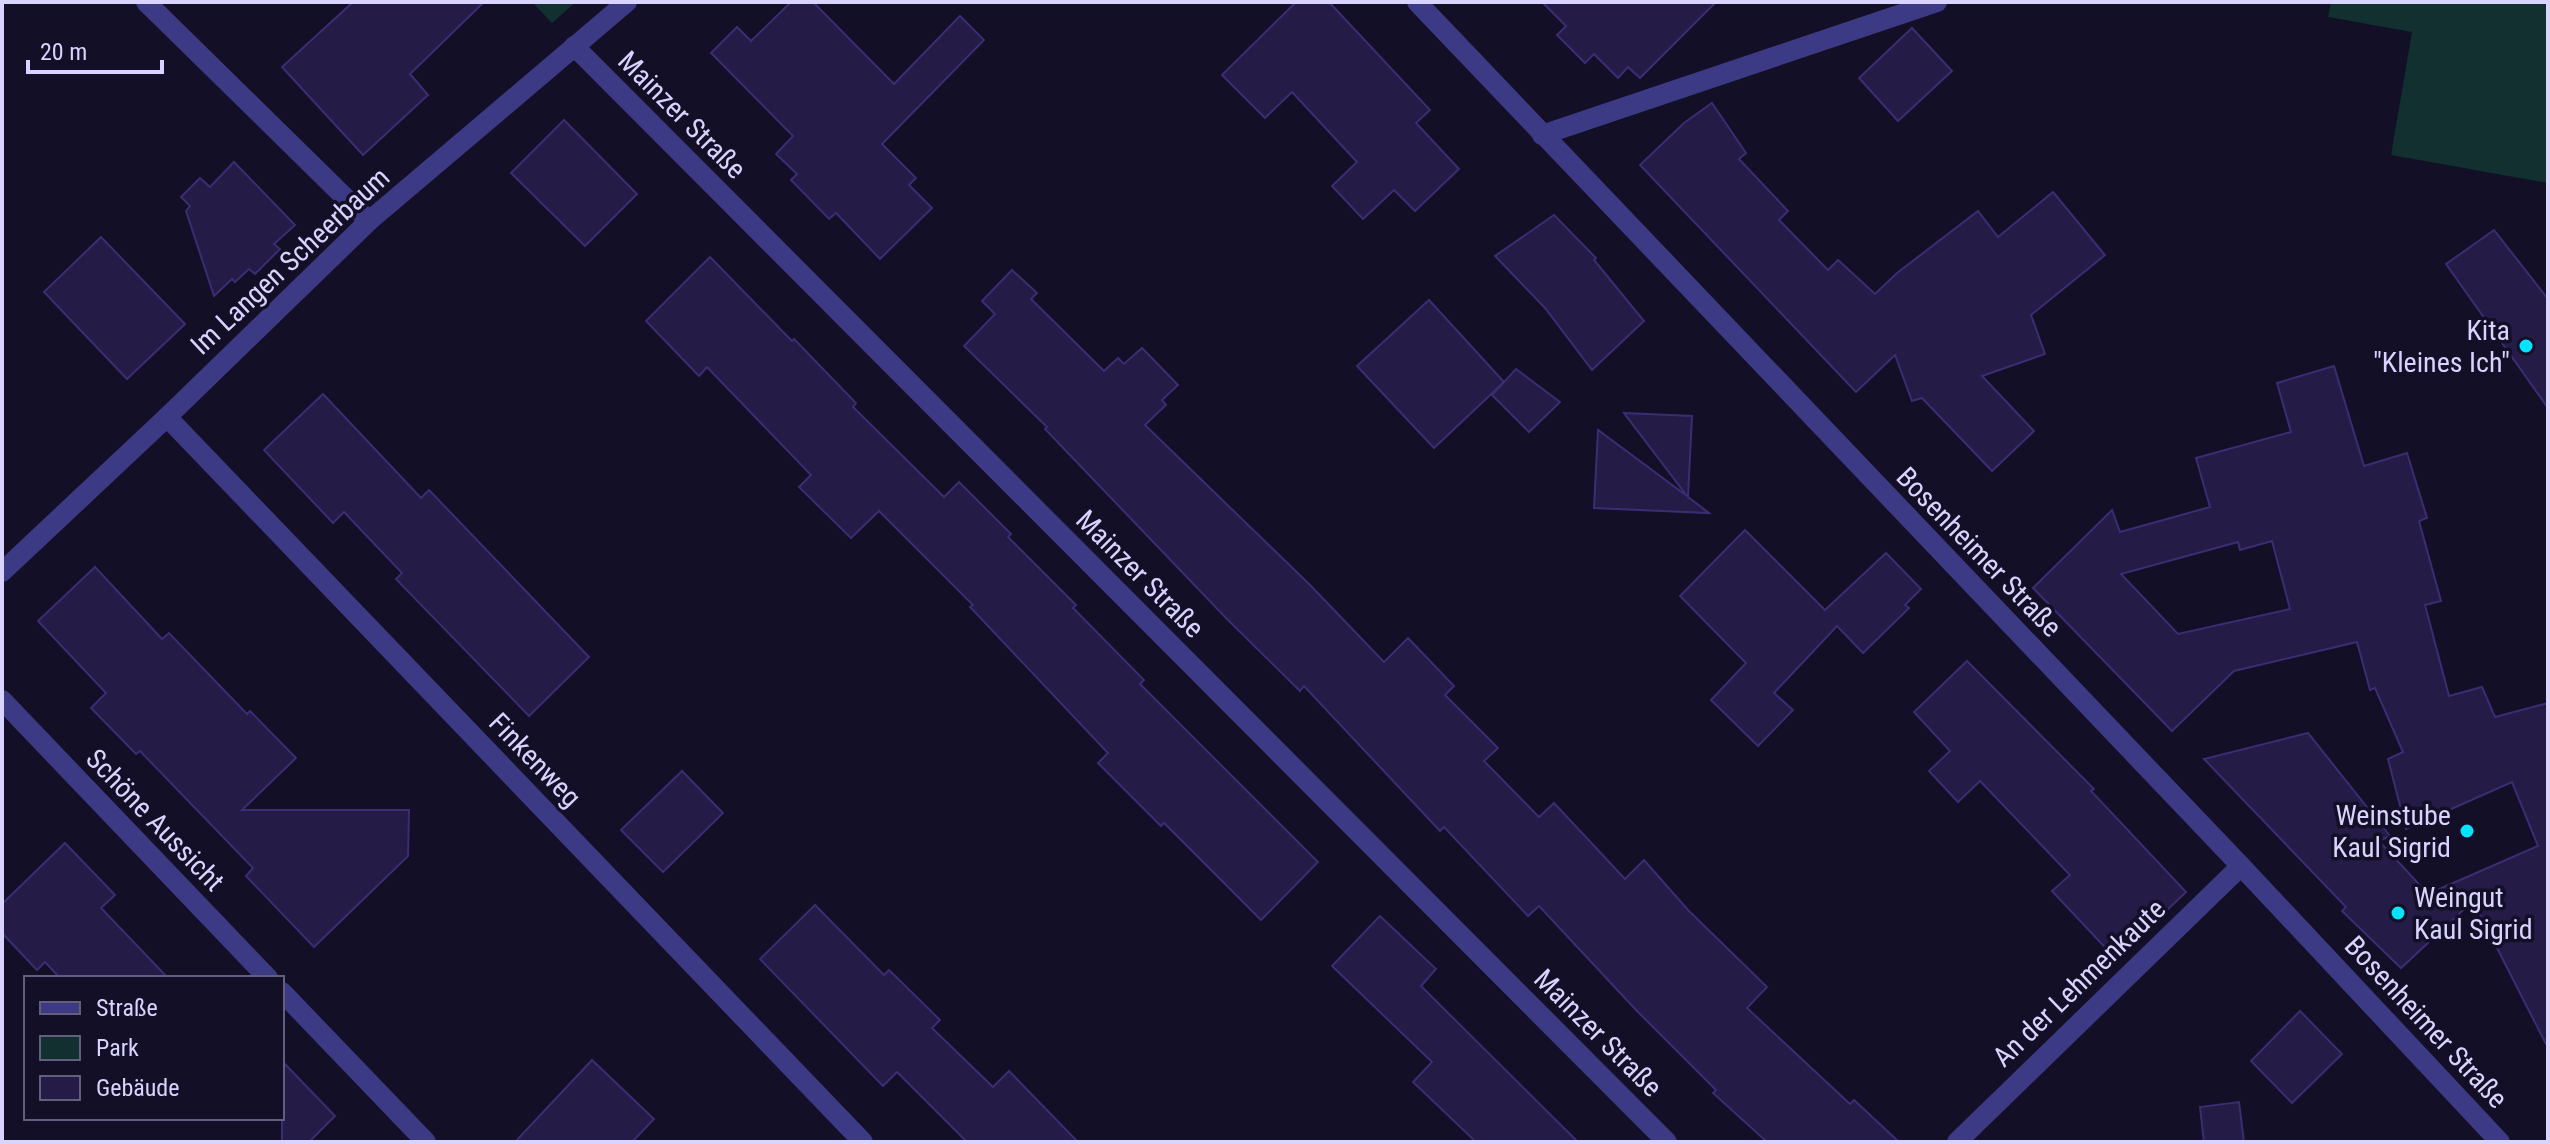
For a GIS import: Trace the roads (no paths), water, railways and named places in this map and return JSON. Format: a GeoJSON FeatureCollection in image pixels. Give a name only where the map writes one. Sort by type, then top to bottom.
{"type":"FeatureCollection","features":[{"type":"Feature","properties":{"kind":"street"},"geometry":{"type":"LineString","coordinates":[[146,2],[369,221]]}},
{"type":"Feature","properties":{"kind":"street","name":"Im Langen Scheerbaum"},"geometry":{"type":"LineString","coordinates":[[2,572],[369,221],[627,2]]}},
{"type":"Feature","properties":{"kind":"street","name":"Bosenheimer Straße"},"geometry":{"type":"LineString","coordinates":[[1417,2],[2500,1142]]}},
{"type":"Feature","properties":{"kind":"street"},"geometry":{"type":"LineString","coordinates":[[1542,135],[1937,2]]}},
{"type":"Feature","properties":{"kind":"street","name":"Mainzer Straße"},"geometry":{"type":"LineString","coordinates":[[574,46],[1667,1142]]}},
{"type":"Feature","properties":{"kind":"street","name":"Finkenweg"},"geometry":{"type":"LineString","coordinates":[[167,417],[863,1142]]}},
{"type":"Feature","properties":{"kind":"street","name":"Schöne Aussicht"},"geometry":{"type":"LineString","coordinates":[[2,700],[266,976]]}},
{"type":"Feature","properties":{"kind":"street","name":"An der Lehmenkaute"},"geometry":{"type":"LineString","coordinates":[[1957,1142],[2241,866]]}},
{"type":"Feature","properties":{"kind":"street"},"geometry":{"type":"LineString","coordinates":[[284,994],[426,1142]]}},
{"type":"Feature","properties":{"kind":"place","name":"Kita \"Kleines Ich\""},"geometry":{"type":"Point","coordinates":[2526,346]}},
{"type":"Feature","properties":{"kind":"place","name":"Weinstube Kaul Sigrid"},"geometry":{"type":"Point","coordinates":[2467,831]}},
{"type":"Feature","properties":{"kind":"place","name":"Weingut Kaul Sigrid"},"geometry":{"type":"Point","coordinates":[2398,913]}}]}
